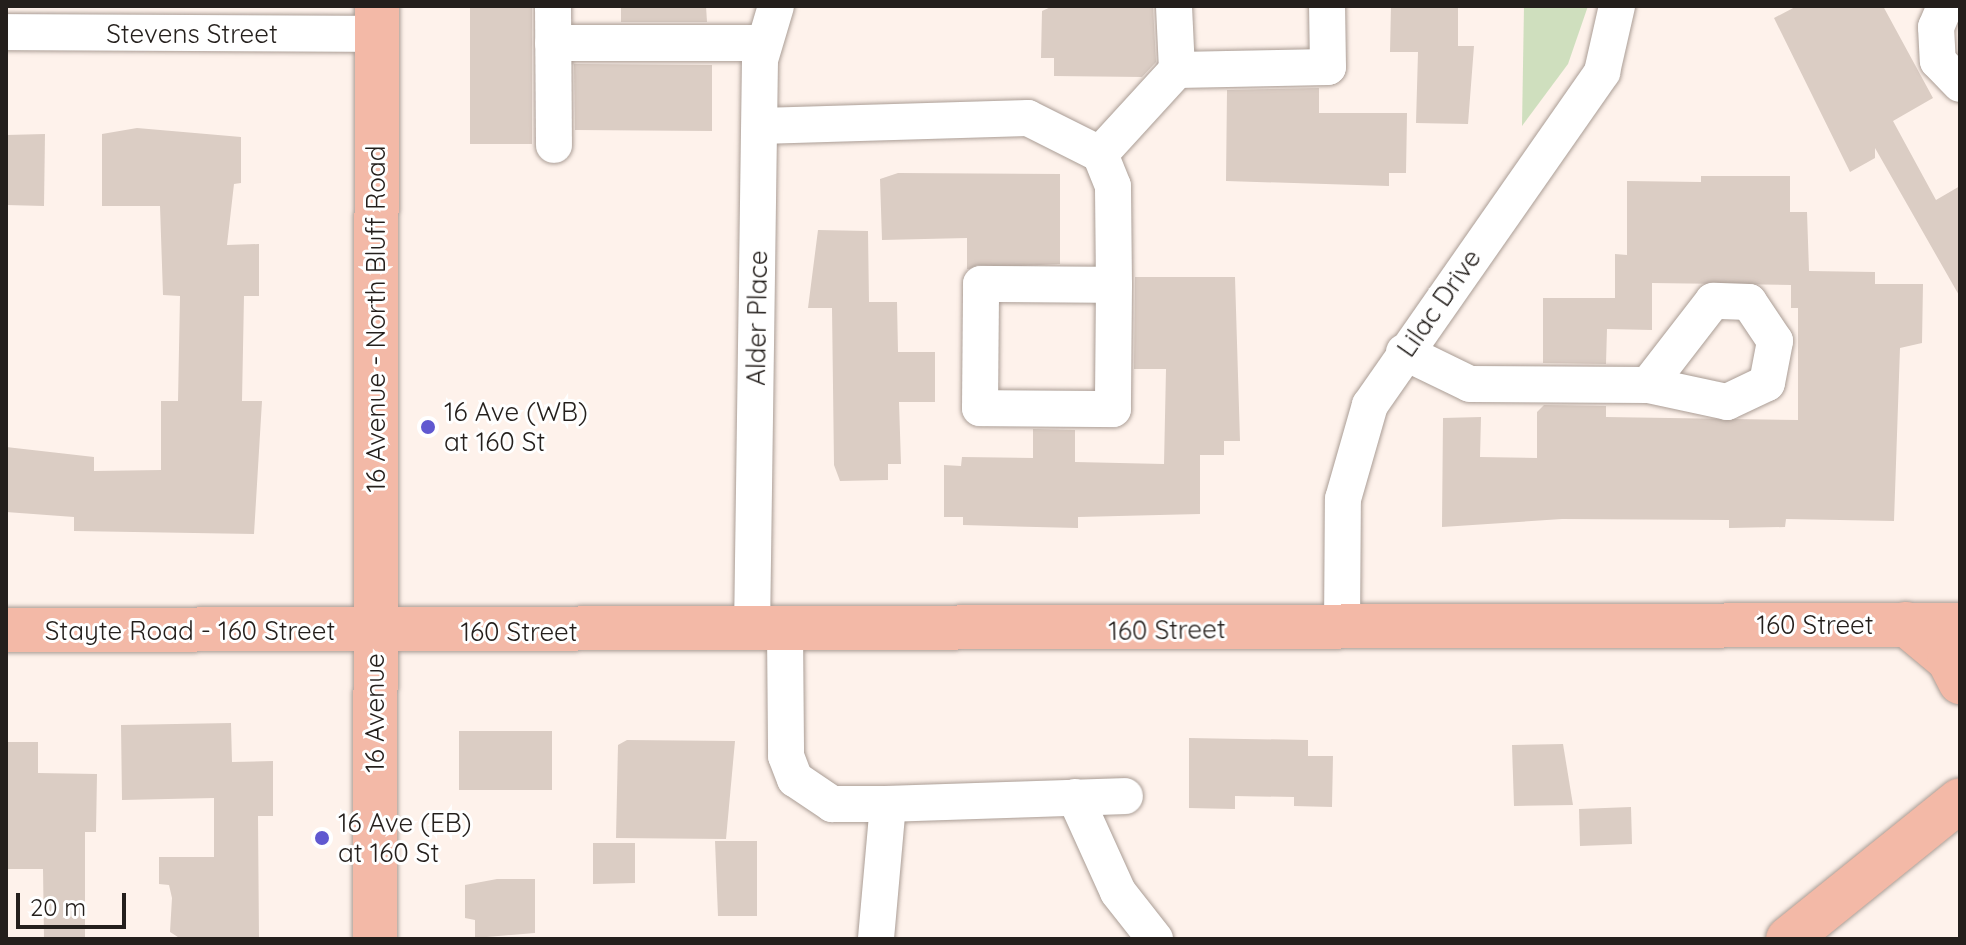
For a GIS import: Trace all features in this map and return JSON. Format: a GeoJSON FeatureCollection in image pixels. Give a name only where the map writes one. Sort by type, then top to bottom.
{"type":"FeatureCollection","features":[{"type":"Feature","properties":{"kind":"main road","name":"16 Avenue - North Bluff Road"},"geometry":{"type":"LineString","coordinates":[[375,631],[378,20]]}},
{"type":"Feature","properties":{"kind":"main road"},"geometry":{"type":"LineString","coordinates":[[1906,624],[1949,660],[1960,682]]}},
{"type":"Feature","properties":{"kind":"main road","name":"160 Street"},"geometry":{"type":"LineString","coordinates":[[375,631],[768,632],[1960,625]]}},
{"type":"Feature","properties":{"kind":"main road","name":"Stayte Road - 160 Street"},"geometry":{"type":"LineString","coordinates":[[6,630],[375,631]]}},
{"type":"Feature","properties":{"kind":"main road","name":"16 Avenue"},"geometry":{"type":"LineString","coordinates":[[375,631],[375,939]]}},
{"type":"Feature","properties":{"kind":"main road"},"geometry":{"type":"LineString","coordinates":[[1788,939],[1958,796]]}},
{"type":"Feature","properties":{"kind":"street"},"geometry":{"type":"LineString","coordinates":[[553,6],[554,145]]}},
{"type":"Feature","properties":{"kind":"street","name":"Alder Place"},"geometry":{"type":"LineString","coordinates":[[776,6],[762,43],[760,126],[768,632],[786,756],[795,779],[832,804],[1125,796]]}},
{"type":"Feature","properties":{"kind":"street"},"geometry":{"type":"LineString","coordinates":[[1100,154],[1177,70],[1174,6]]}},
{"type":"Feature","properties":{"kind":"street"},"geometry":{"type":"LineString","coordinates":[[1177,70],[1328,67],[1327,6]]}},
{"type":"Feature","properties":{"kind":"street","name":"Lilac Drive"},"geometry":{"type":"LineString","coordinates":[[1342,628],[1343,499],[1370,405],[1602,72],[1617,6]]}},
{"type":"Feature","properties":{"kind":"street"},"geometry":{"type":"LineString","coordinates":[[1945,6],[1936,27],[1938,61],[1960,84]]}},
{"type":"Feature","properties":{"kind":"street","name":"Stevens Street"},"geometry":{"type":"LineString","coordinates":[[6,32],[378,20]]}},
{"type":"Feature","properties":{"kind":"street"},"geometry":{"type":"LineString","coordinates":[[553,43],[762,43]]}},
{"type":"Feature","properties":{"kind":"street"},"geometry":{"type":"LineString","coordinates":[[760,126],[1028,118],[1100,154],[1113,186],[1114,285],[1113,409],[980,408],[981,284],[1114,285]]}},
{"type":"Feature","properties":{"kind":"street"},"geometry":{"type":"LineString","coordinates":[[1404,352],[1470,384],[1648,385]]}},
{"type":"Feature","properties":{"kind":"street"},"geometry":{"type":"LineString","coordinates":[[1075,797],[1118,892],[1155,939]]}},
{"type":"Feature","properties":{"kind":"street"},"geometry":{"type":"LineString","coordinates":[[876,939],[888,804]]}},
{"type":"Feature","properties":{"kind":"green space"},"geometry":{"type":"Polygon","coordinates":[[[1524,6],[1588,6],[1568,64],[1522,126],[1524,6]]]}},
{"type":"Feature","properties":{"kind":"building"},"geometry":{"type":"Polygon","coordinates":[[[470,6],[532,6],[532,144],[470,144],[470,6]]]}},
{"type":"Feature","properties":{"kind":"building"},"geometry":{"type":"Polygon","coordinates":[[[621,6],[706,6],[707,22],[621,22],[621,6]]]}},
{"type":"Feature","properties":{"kind":"building"},"geometry":{"type":"Polygon","coordinates":[[[1053,6],[1153,6],[1156,62],[1142,77],[1054,76],[1054,58],[1041,58],[1042,11],[1053,6]]]}},
{"type":"Feature","properties":{"kind":"building"},"geometry":{"type":"Polygon","coordinates":[[[1391,6],[1458,6],[1458,46],[1474,46],[1468,124],[1416,123],[1418,52],[1390,52],[1391,6]]]}},
{"type":"Feature","properties":{"kind":"building"},"geometry":{"type":"Polygon","coordinates":[[[1797,6],[1883,6],[1933,98],[1893,121],[1936,200],[1960,186],[1960,297],[1875,148],[1875,158],[1850,172],[1774,18],[1797,6]]]}},
{"type":"Feature","properties":{"kind":"building"},"geometry":{"type":"Polygon","coordinates":[[[574,64],[712,65],[712,131],[575,130],[574,64]]]}},
{"type":"Feature","properties":{"kind":"building"},"geometry":{"type":"Polygon","coordinates":[[[1319,88],[1319,113],[1407,113],[1406,173],[1389,173],[1389,186],[1226,181],[1227,90],[1319,88]]]}},
{"type":"Feature","properties":{"kind":"building"},"geometry":{"type":"Polygon","coordinates":[[[137,128],[241,137],[241,183],[234,184],[227,245],[259,244],[259,296],[244,296],[242,401],[262,401],[254,534],[74,531],[74,517],[6,512],[6,447],[94,457],[94,471],[161,470],[161,401],[178,401],[180,296],[163,295],[160,206],[102,206],[102,134],[137,128]]]}},
{"type":"Feature","properties":{"kind":"building"},"geometry":{"type":"Polygon","coordinates":[[[45,134],[44,206],[6,205],[6,135],[45,134]]]}},
{"type":"Feature","properties":{"kind":"building"},"geometry":{"type":"Polygon","coordinates":[[[898,173],[1060,174],[1060,264],[967,269],[967,238],[882,240],[880,179],[898,173]]]}},
{"type":"Feature","properties":{"kind":"building"},"geometry":{"type":"Polygon","coordinates":[[[1701,176],[1790,176],[1790,212],[1807,212],[1809,271],[1875,272],[1875,284],[1923,284],[1922,343],[1900,348],[1894,521],[1786,519],[1785,527],[1729,528],[1729,520],[1562,519],[1442,527],[1443,418],[1481,417],[1480,457],[1537,458],[1537,412],[1544,405],[1606,406],[1606,417],[1798,420],[1798,308],[1791,308],[1791,285],[1652,283],[1652,330],[1607,329],[1606,364],[1543,363],[1543,298],[1615,298],[1615,254],[1627,255],[1627,181],[1701,182],[1701,176]]]}},
{"type":"Feature","properties":{"kind":"building"},"geometry":{"type":"Polygon","coordinates":[[[818,230],[868,231],[869,302],[897,302],[898,352],[935,352],[935,402],[899,402],[901,464],[888,464],[888,480],[840,481],[834,465],[832,308],[808,308],[818,230]]]}},
{"type":"Feature","properties":{"kind":"building"},"geometry":{"type":"Polygon","coordinates":[[[1135,277],[1235,277],[1240,441],[1224,441],[1224,455],[1200,455],[1200,514],[1078,517],[1078,528],[963,525],[963,517],[944,517],[944,465],[961,466],[962,457],[1033,458],[1033,429],[1075,430],[1075,462],[1164,464],[1166,369],[1134,369],[1135,277]]]}},
{"type":"Feature","properties":{"kind":"building"},"geometry":{"type":"Polygon","coordinates":[[[231,723],[232,762],[273,761],[273,816],[258,816],[259,939],[181,939],[170,932],[172,898],[169,885],[159,884],[159,857],[214,857],[214,798],[122,800],[121,725],[231,723]]]}},
{"type":"Feature","properties":{"kind":"building"},"geometry":{"type":"Polygon","coordinates":[[[459,731],[552,731],[552,790],[459,790],[459,731]]]}},
{"type":"Feature","properties":{"kind":"building"},"geometry":{"type":"Polygon","coordinates":[[[1189,738],[1308,740],[1308,756],[1333,756],[1332,807],[1294,806],[1294,797],[1235,796],[1235,809],[1189,808],[1189,738]]]}},
{"type":"Feature","properties":{"kind":"building"},"geometry":{"type":"Polygon","coordinates":[[[627,740],[735,741],[726,839],[616,838],[618,745],[627,740]]]}},
{"type":"Feature","properties":{"kind":"building"},"geometry":{"type":"Polygon","coordinates":[[[6,742],[38,742],[38,773],[97,774],[96,832],[85,832],[85,939],[44,939],[43,869],[6,869],[6,742]]]}},
{"type":"Feature","properties":{"kind":"building"},"geometry":{"type":"Polygon","coordinates":[[[1563,744],[1573,805],[1514,806],[1512,745],[1563,744]]]}},
{"type":"Feature","properties":{"kind":"building"},"geometry":{"type":"Polygon","coordinates":[[[1631,807],[1632,844],[1580,846],[1579,809],[1631,807]]]}},
{"type":"Feature","properties":{"kind":"building"},"geometry":{"type":"Polygon","coordinates":[[[715,841],[757,841],[757,916],[718,916],[715,841]]]}},
{"type":"Feature","properties":{"kind":"building"},"geometry":{"type":"Polygon","coordinates":[[[593,843],[635,843],[635,883],[593,884],[593,843]]]}},
{"type":"Feature","properties":{"kind":"building"},"geometry":{"type":"Polygon","coordinates":[[[497,879],[535,879],[535,933],[475,938],[475,920],[465,918],[465,885],[497,879]]]}},
{"type":"Feature","properties":{"kind":"place","name":"16 Ave (WB) at 160 St"},"geometry":{"type":"Point","coordinates":[428,427]}},
{"type":"Feature","properties":{"kind":"place","name":"16 Ave (EB) at 160 St"},"geometry":{"type":"Point","coordinates":[322,838]}}]}
